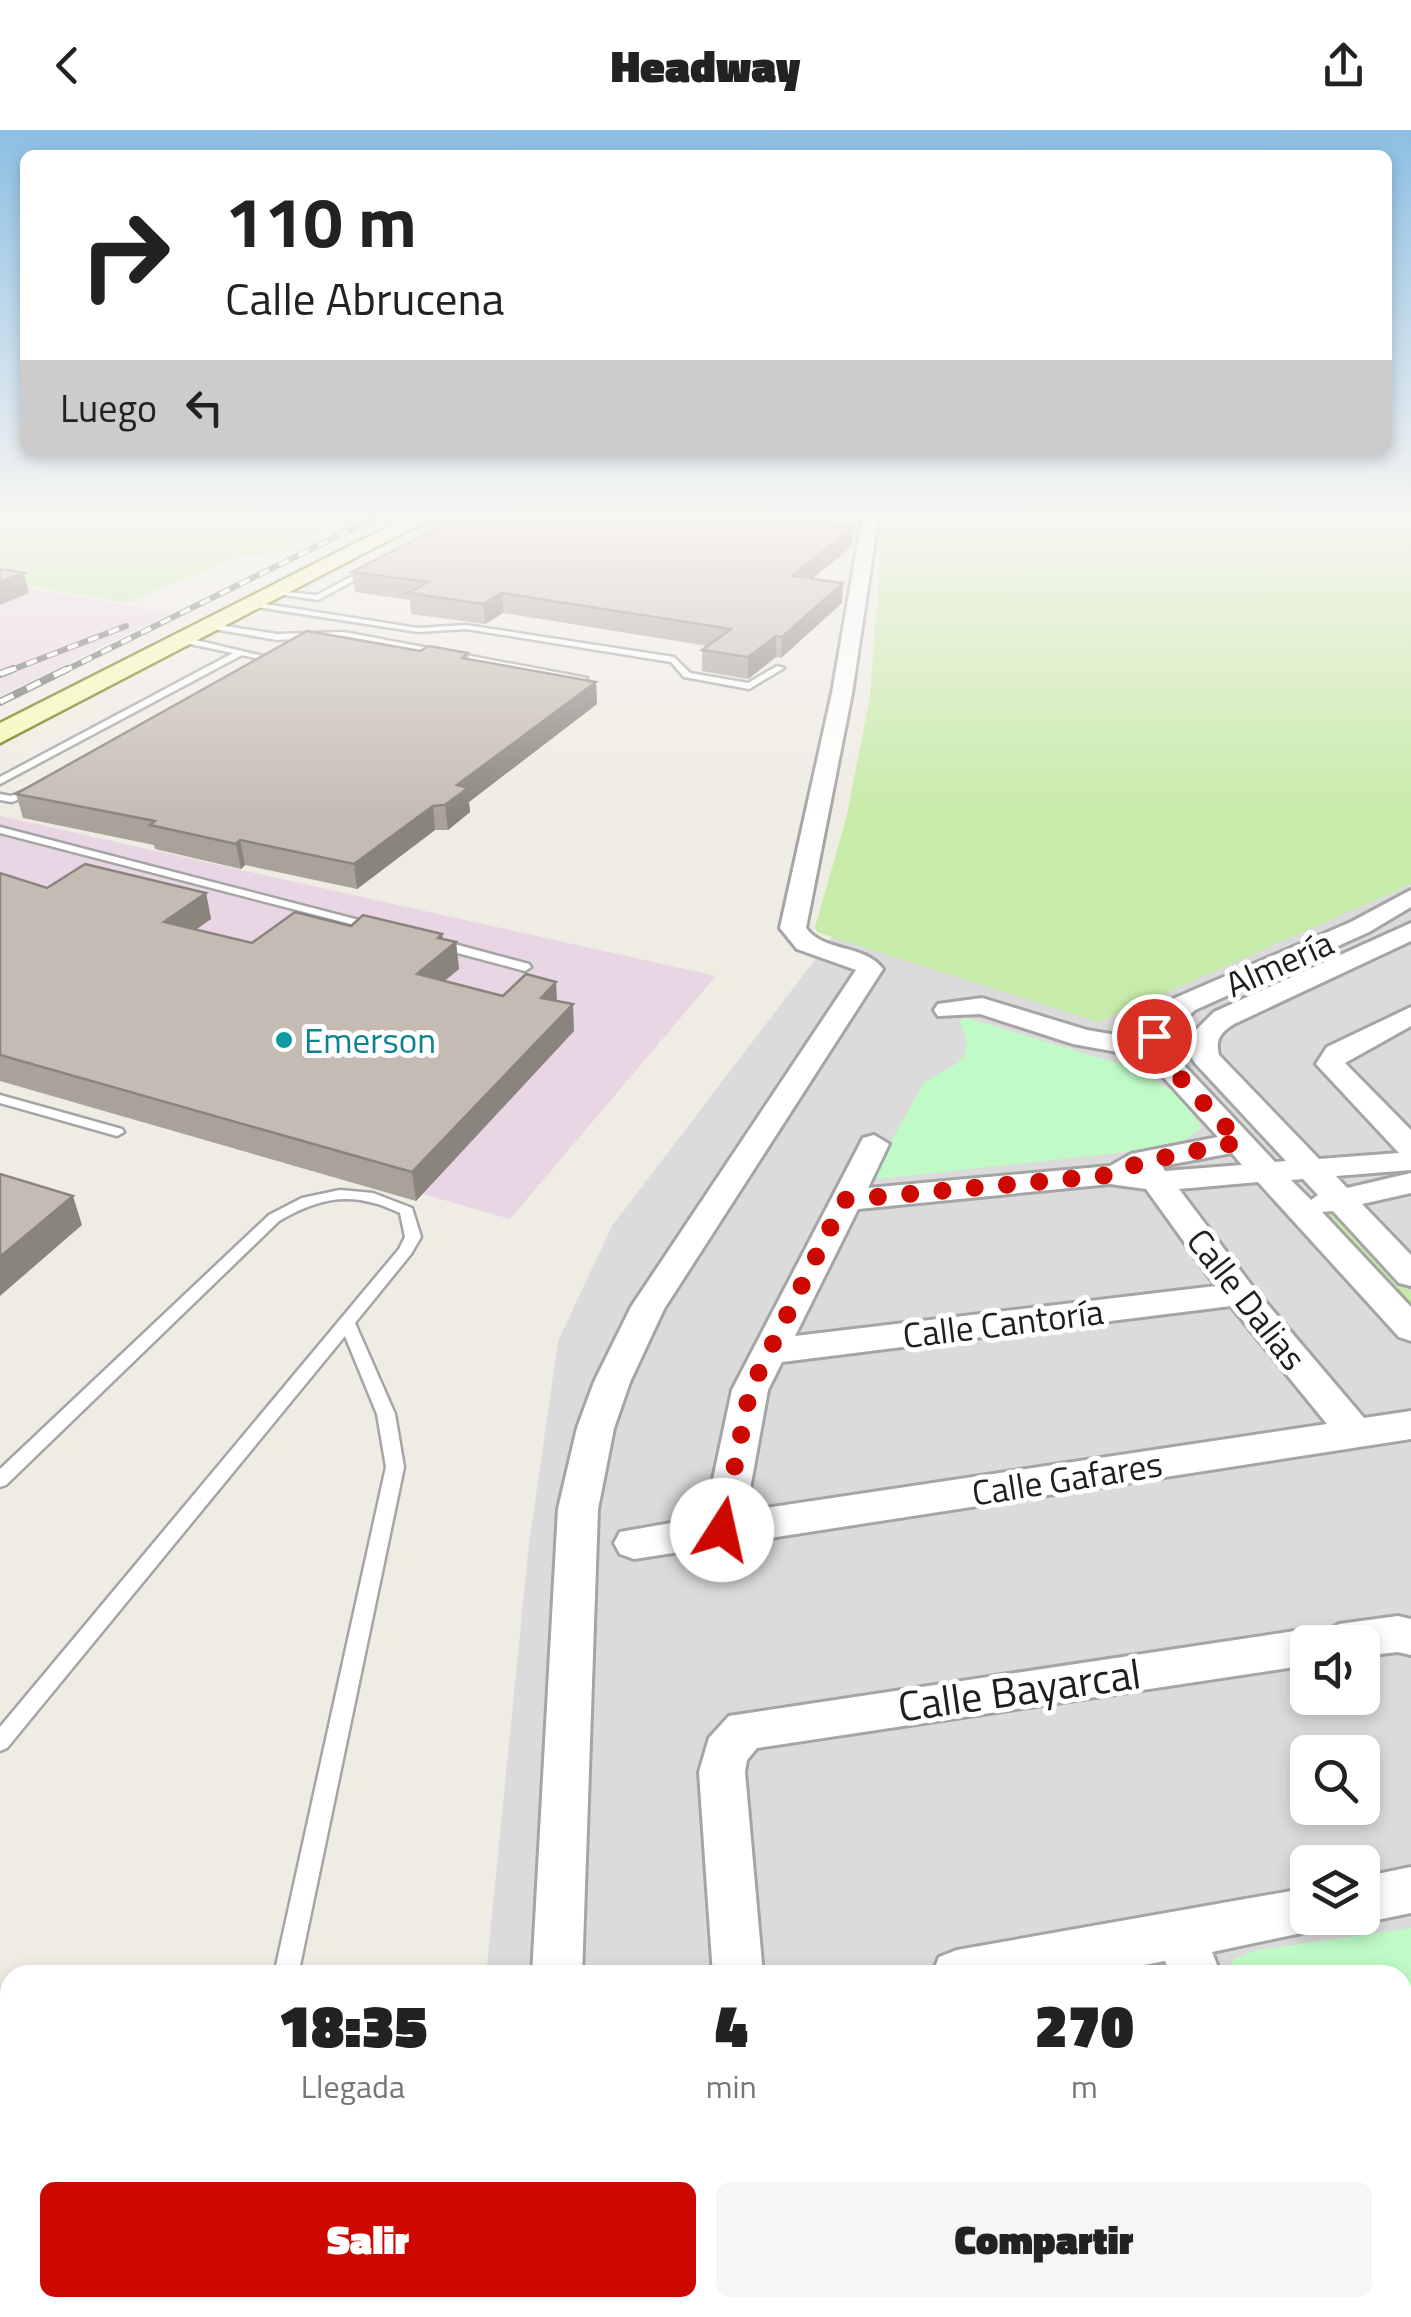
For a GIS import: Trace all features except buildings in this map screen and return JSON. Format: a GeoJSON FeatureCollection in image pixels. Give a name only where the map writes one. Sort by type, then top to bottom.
{"type":"FeatureCollection","features":[{"type":"Feature","properties":{"kind":"street"},"geometry":{"type":"LineString","coordinates":[[0,734],[232,615]]}},
{"type":"Feature","properties":{"kind":"street"},"geometry":{"type":"LineString","coordinates":[[557,1965],[578,1510],[590,1436],[617,1365],[648,1307],[870,968],[862,960],[806,944],[793,928],[855,615]]}},
{"type":"Feature","properties":{"kind":"street","name":"Almería"},"geometry":{"type":"LineString","coordinates":[[1155,1044],[1170,1013],[1185,1004],[1332,940],[1411,897]]}},
{"type":"Feature","properties":{"kind":"street","name":"Almería"},"geometry":{"type":"LineString","coordinates":[[1205,1045],[1224,1018],[1411,931]]}},
{"type":"Feature","properties":{"kind":"street"},"geometry":{"type":"LineString","coordinates":[[948,1010],[982,1006],[1082,1038],[1205,1045],[1411,1275]]}},
{"type":"Feature","properties":{"kind":"street"},"geometry":{"type":"LineString","coordinates":[[1411,1015],[1332,1059],[1332,1070],[1411,1147]]}},
{"type":"Feature","properties":{"kind":"street"},"geometry":{"type":"LineString","coordinates":[[1155,1044],[1411,1329]]}},
{"type":"Feature","properties":{"kind":"street"},"geometry":{"type":"LineString","coordinates":[[1136,1173],[1240,1142]]}},
{"type":"Feature","properties":{"kind":"street"},"geometry":{"type":"LineString","coordinates":[[722,1530],[750,1390],[874,1144]]}},
{"type":"Feature","properties":{"kind":"street"},"geometry":{"type":"LineString","coordinates":[[844,1200],[1136,1173],[1314,1170],[1411,1161]]}},
{"type":"Feature","properties":{"kind":"street","name":"Calle Dalias"},"geometry":{"type":"LineString","coordinates":[[1136,1173],[1356,1434]]}},
{"type":"Feature","properties":{"kind":"street"},"geometry":{"type":"LineString","coordinates":[[1301,1208],[1411,1184]]}},
{"type":"Feature","properties":{"kind":"street","name":"Calle Cantoría"},"geometry":{"type":"LineString","coordinates":[[766,1352],[1240,1294]]}},
{"type":"Feature","properties":{"kind":"street","name":"Calle Gafares"},"geometry":{"type":"LineString","coordinates":[[634,1543],[1411,1425]]}},
{"type":"Feature","properties":{"kind":"street"},"geometry":{"type":"LineString","coordinates":[[1380,1636],[1411,1637]]}},
{"type":"Feature","properties":{"kind":"street","name":"Calle Bayarcal"},"geometry":{"type":"LineString","coordinates":[[737,1965],[722,1772],[733,1738],[764,1726],[1290,1650]]}},
{"type":"Feature","properties":{"kind":"street"},"geometry":{"type":"LineString","coordinates":[[1380,1896],[1411,1890]]}},
{"type":"Feature","properties":{"kind":"street"},"geometry":{"type":"LineString","coordinates":[[1079,1965],[1189,1956],[1290,1918]]}},
{"type":"Feature","properties":{"kind":"lane"},"geometry":{"type":"LineString","coordinates":[[344,615],[418,630],[466,627],[674,660],[681,663],[688,675],[744,685],[756,684],[780,668]]}},
{"type":"Feature","properties":{"kind":"lane"},"geometry":{"type":"LineString","coordinates":[[211,626],[277,637],[344,634],[582,678]]}},
{"type":"Feature","properties":{"kind":"lane"},"geometry":{"type":"LineString","coordinates":[[184,640],[267,658],[250,669]]}},
{"type":"Feature","properties":{"kind":"lane"},"geometry":{"type":"LineString","coordinates":[[0,781],[242,652]]}},
{"type":"Feature","properties":{"kind":"lane"},"geometry":{"type":"LineString","coordinates":[[122,716],[138,719]]}},
{"type":"Feature","properties":{"kind":"lane"},"geometry":{"type":"LineString","coordinates":[[0,798],[17,798],[38,787]]}},
{"type":"Feature","properties":{"kind":"lane"},"geometry":{"type":"LineString","coordinates":[[0,830],[392,932]]}},
{"type":"Feature","properties":{"kind":"lane"},"geometry":{"type":"LineString","coordinates":[[430,942],[525,967]]}},
{"type":"Feature","properties":{"kind":"lane"},"geometry":{"type":"LineString","coordinates":[[0,1099],[117,1132]]}},
{"type":"Feature","properties":{"kind":"lane"},"geometry":{"type":"LineString","coordinates":[[0,1480],[274,1218],[318,1196],[366,1193],[406,1211],[413,1237],[406,1252],[0,1742]]}},
{"type":"Feature","properties":{"kind":"lane"},"geometry":{"type":"LineString","coordinates":[[288,1965],[395,1467],[386,1414],[347,1323]]}},
{"type":"Feature","properties":{"kind":"shaded area"},"geometry":{"type":"Polygon","coordinates":[[[0,615],[167,615],[0,696],[0,615]]]}},
{"type":"Feature","properties":{"kind":"shaded area","name":"Emerson"},"geometry":{"type":"Polygon","coordinates":[[[0,816],[716,976],[510,1219],[0,1073],[0,816]]]}},
{"type":"Feature","properties":{"kind":"shaded area"},"geometry":{"type":"Polygon","coordinates":[[[1411,853],[1411,1965],[487,1965],[529,1543],[558,1341],[612,1226],[849,915],[1411,853]]]}},
{"type":"Feature","properties":{"kind":"green space"},"geometry":{"type":"Polygon","coordinates":[[[876,615],[1411,615],[1411,884],[1099,1022],[817,932],[815,927],[846,819],[870,696],[876,615]]]}},
{"type":"Feature","properties":{"kind":"green space"},"geometry":{"type":"Polygon","coordinates":[[[964,1017],[1136,1069],[1176,1093],[1202,1127],[1187,1139],[1144,1150],[878,1179],[875,1171],[924,1082],[958,1063],[965,1054],[967,1041],[960,1022],[964,1017]]]}},
{"type":"Feature","properties":{"kind":"green space"},"geometry":{"type":"Polygon","coordinates":[[[1334,1210],[1411,1291],[1411,1313],[1319,1213],[1334,1210]]]}},
{"type":"Feature","properties":{"kind":"green space"},"geometry":{"type":"Polygon","coordinates":[[[1411,1928],[1411,1965],[1230,1965],[1232,1960],[1257,1950],[1411,1928]]]}},
{"type":"Feature","properties":{"kind":"railway"},"geometry":{"type":"LineString","coordinates":[[62,672],[177,615]]}},
{"type":"Feature","properties":{"kind":"railway"},"geometry":{"type":"LineString","coordinates":[[6,672],[126,626]]}},
{"type":"Feature","properties":{"kind":"railway"},"geometry":{"type":"LineString","coordinates":[[0,674],[13,669]]}},
{"type":"Feature","properties":{"kind":"railway"},"geometry":{"type":"LineString","coordinates":[[0,702],[67,669]]}},
{"type":"Feature","properties":{"kind":"place","name":"Emerson"},"geometry":{"type":"Point","coordinates":[284,1040]}},
{"type":"Feature","properties":{"kind":"route"},"geometry":{"type":"LineString","coordinates":[[722,1530],[750,1390],[844,1200],[1110,1175],[1142,1162],[1240,1142],[1156,1052],[1154,1036]]}}]}
